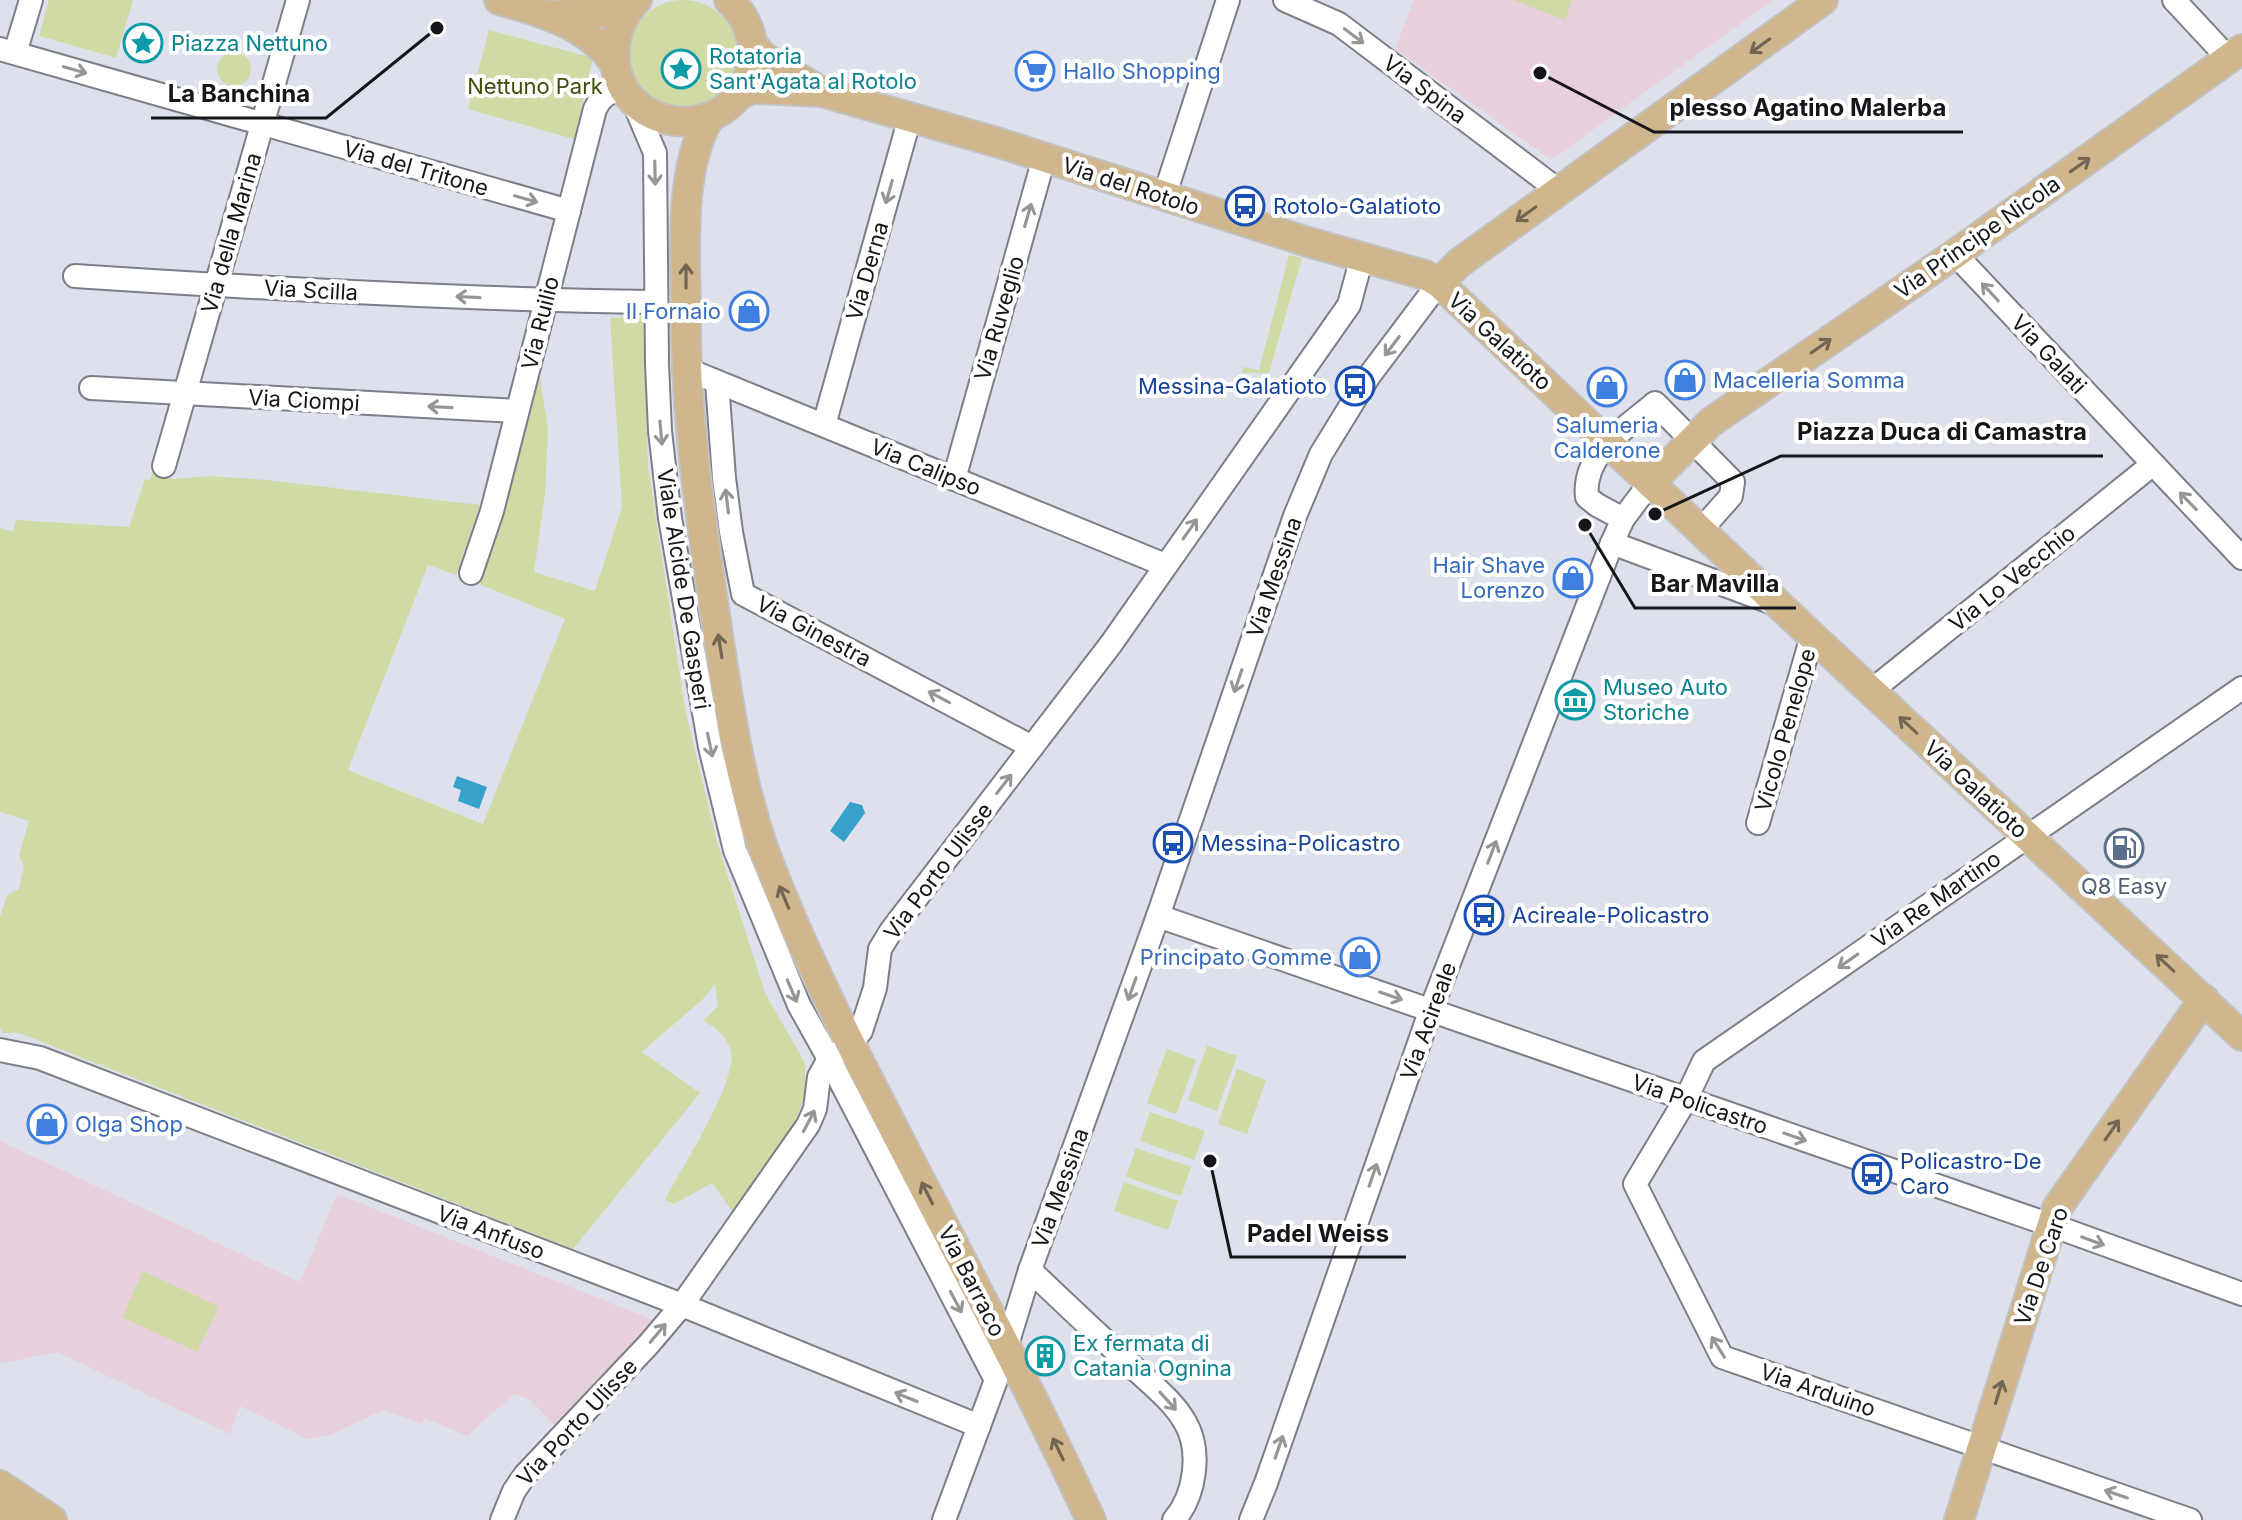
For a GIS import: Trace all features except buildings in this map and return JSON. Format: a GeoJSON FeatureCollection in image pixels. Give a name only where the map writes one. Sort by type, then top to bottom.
{"type":"FeatureCollection","features":[{"type":"Feature","properties":{"kind":"main road"},"geometry":{"type":"LineString","coordinates":[[499,0],[553,15],[601,45],[624,84],[655,116],[668,121],[696,121],[710,117],[740,94],[749,78],[753,61],[743,16]]}},
{"type":"Feature","properties":{"kind":"main road","name":"Via Messina"},"geometry":{"type":"LineString","coordinates":[[1439,283],[1459,263],[1558,190],[1823,0]]}},
{"type":"Feature","properties":{"kind":"main road"},"geometry":{"type":"LineString","coordinates":[[553,15],[612,12],[633,4]]}},
{"type":"Feature","properties":{"kind":"main road"},"geometry":{"type":"LineString","coordinates":[[624,84],[615,40],[633,4]]}},
{"type":"Feature","properties":{"kind":"main road"},"geometry":{"type":"LineString","coordinates":[[743,16],[762,56],[822,92]]}},
{"type":"Feature","properties":{"kind":"main road","name":"Via Principe Nicola"},"geometry":{"type":"LineString","coordinates":[[1650,483],[1701,431],[2238,61]]}},
{"type":"Feature","properties":{"kind":"main road"},"geometry":{"type":"LineString","coordinates":[[740,94],[754,89],[822,92]]}},
{"type":"Feature","properties":{"kind":"main road","name":"Via del Rotolo"},"geometry":{"type":"LineString","coordinates":[[822,92],[1425,275],[1439,283]]}},
{"type":"Feature","properties":{"kind":"main road","name":"Viale Alcide De Gasperi"},"geometry":{"type":"LineString","coordinates":[[710,117],[700,132],[692,155],[686,221],[686,369],[708,571],[738,755],[753,812],[840,1052]]}},
{"type":"Feature","properties":{"kind":"main road","name":"Via Galatioto"},"geometry":{"type":"LineString","coordinates":[[1439,283],[2242,1036]]}},
{"type":"Feature","properties":{"kind":"main road","name":"Via De Caro"},"geometry":{"type":"LineString","coordinates":[[1959,1520],[2057,1208],[2204,999]]}},
{"type":"Feature","properties":{"kind":"main road","name":"Via Barraco"},"geometry":{"type":"LineString","coordinates":[[840,1052],[1006,1348],[1091,1520]]}},
{"type":"Feature","properties":{"kind":"main road"},"geometry":{"type":"LineString","coordinates":[[0,1485],[52,1520]]}},
{"type":"Feature","properties":{"kind":"main road"},"geometry":{"type":"LineString","coordinates":[[0,1510],[15,1520]]}},
{"type":"Feature","properties":{"kind":"street"},"geometry":{"type":"LineString","coordinates":[[8,51],[31,0]]}},
{"type":"Feature","properties":{"kind":"street","name":"Via della Marina"},"geometry":{"type":"LineString","coordinates":[[164,466],[298,0]]}},
{"type":"Feature","properties":{"kind":"street"},"geometry":{"type":"LineString","coordinates":[[1164,197],[1228,0]]}},
{"type":"Feature","properties":{"kind":"street"},"geometry":{"type":"LineString","coordinates":[[2174,0],[2238,61]]}},
{"type":"Feature","properties":{"kind":"street","name":"Via Spina"},"geometry":{"type":"LineString","coordinates":[[1299,2],[1339,24],[1558,190]]}},
{"type":"Feature","properties":{"kind":"street","name":"Via del Tritone"},"geometry":{"type":"LineString","coordinates":[[8,51],[569,211]]}},
{"type":"Feature","properties":{"kind":"street","name":"Via Ruilio"},"geometry":{"type":"LineString","coordinates":[[471,573],[492,511],[595,109],[600,98],[624,84]]}},
{"type":"Feature","properties":{"kind":"street","name":"Viale Alcide De Gasperi"},"geometry":{"type":"LineString","coordinates":[[624,84],[655,153],[655,302],[660,431],[670,518],[710,747],[735,850],[799,1005],[840,1052]]}},
{"type":"Feature","properties":{"kind":"street","name":"Via Derna"},"geometry":{"type":"LineString","coordinates":[[824,425],[910,117]]}},
{"type":"Feature","properties":{"kind":"street","name":"Via Ruveglio"},"geometry":{"type":"LineString","coordinates":[[954,479],[1044,158]]}},
{"type":"Feature","properties":{"kind":"street","name":"Via Galati"},"geometry":{"type":"LineString","coordinates":[[1955,254],[2242,558]]}},
{"type":"Feature","properties":{"kind":"street","name":"Via Porto Ulisse"},"geometry":{"type":"LineString","coordinates":[[502,1520],[514,1491],[525,1475],[682,1305],[808,1125],[815,1109],[819,1077],[861,1031],[875,988],[880,949],[891,931],[1111,644],[1349,305],[1362,257]]}},
{"type":"Feature","properties":{"kind":"street","name":"Via Scilla"},"geometry":{"type":"LineString","coordinates":[[75,276],[546,301],[655,302]]}},
{"type":"Feature","properties":{"kind":"street","name":"Via Messina"},"geometry":{"type":"LineString","coordinates":[[1006,1348],[1030,1270],[1158,916],[1295,516],[1321,454],[1369,376],[1439,283]]}},
{"type":"Feature","properties":{"kind":"street","name":"Via Calipso"},"geometry":{"type":"LineString","coordinates":[[686,369],[1165,565]]}},
{"type":"Feature","properties":{"kind":"street","name":"Via Ginestra"},"geometry":{"type":"LineString","coordinates":[[717,382],[731,532],[743,594],[1032,747]]}},
{"type":"Feature","properties":{"kind":"street","name":"Via Ciompi"},"geometry":{"type":"LineString","coordinates":[[91,388],[517,411]]}},
{"type":"Feature","properties":{"kind":"street"},"geometry":{"type":"LineString","coordinates":[[1706,536],[1731,496],[1733,482],[1701,431],[1655,403],[1602,437],[1587,477],[1587,497],[1618,530],[1782,606]]}},
{"type":"Feature","properties":{"kind":"street","name":"Via Lo Vecchio"},"geometry":{"type":"LineString","coordinates":[[1871,691],[2153,464]]}},
{"type":"Feature","properties":{"kind":"street","name":"Via Acireale"},"geometry":{"type":"LineString","coordinates":[[1251,1520],[1431,1009],[1618,530],[1650,483]]}},
{"type":"Feature","properties":{"kind":"street"},"geometry":{"type":"LineString","coordinates":[[708,571],[717,549],[731,532]]}},
{"type":"Feature","properties":{"kind":"street","name":"Vicolo Penelope"},"geometry":{"type":"LineString","coordinates":[[1758,823],[1812,636]]}},
{"type":"Feature","properties":{"kind":"street","name":"Via Re Martino"},"geometry":{"type":"LineString","coordinates":[[1686,1099],[1704,1061],[2242,688]]}},
{"type":"Feature","properties":{"kind":"street","name":"Via Policastro"},"geometry":{"type":"LineString","coordinates":[[1158,916],[2242,1294]]}},
{"type":"Feature","properties":{"kind":"street","name":"Via Anfuso"},"geometry":{"type":"LineString","coordinates":[[0,1050],[14,1051],[55,1064],[682,1305],[979,1426]]}},
{"type":"Feature","properties":{"kind":"street","name":"Via Barraco"},"geometry":{"type":"LineString","coordinates":[[840,1052],[996,1380],[979,1426]]}},
{"type":"Feature","properties":{"kind":"street","name":"Via Arduino"},"geometry":{"type":"LineString","coordinates":[[1686,1099],[1635,1184],[1722,1357],[2190,1520]]}},
{"type":"Feature","properties":{"kind":"street"},"geometry":{"type":"LineString","coordinates":[[1030,1270],[1162,1394],[1186,1423],[1191,1443],[1193,1483],[1187,1502],[1174,1520]]}},
{"type":"Feature","properties":{"kind":"street"},"geometry":{"type":"LineString","coordinates":[[944,1520],[979,1426]]}},
{"type":"Feature","properties":{"kind":"shaded area"},"geometry":{"type":"Polygon","coordinates":[[[1414,0],[1773,0],[1551,160],[1395,49],[1414,0]]]}},
{"type":"Feature","properties":{"kind":"shaded area"},"geometry":{"type":"Polygon","coordinates":[[[0,1141],[300,1282],[337,1194],[653,1320],[557,1428],[530,1400],[514,1394],[467,1436],[425,1418],[422,1424],[383,1410],[330,1435],[307,1439],[240,1406],[230,1434],[57,1352],[0,1364],[0,1141]]]}},
{"type":"Feature","properties":{"kind":"green space"},"geometry":{"type":"Polygon","coordinates":[[[49,0],[133,0],[116,58],[39,36],[49,0]]]}},
{"type":"Feature","properties":{"kind":"green space"},"geometry":{"type":"Polygon","coordinates":[[[683,0],[704,4],[721,16],[733,33],[737,54],[733,75],[721,92],[704,104],[683,108],[662,104],[645,92],[633,75],[629,54],[633,33],[645,16],[662,4],[683,0]]]}},
{"type":"Feature","properties":{"kind":"green space"},"geometry":{"type":"Polygon","coordinates":[[[1513,0],[1572,0],[1565,20],[1513,0]]]}},
{"type":"Feature","properties":{"kind":"green space","name":"Nettuno Park"},"geometry":{"type":"Polygon","coordinates":[[[489,30],[593,58],[574,139],[468,109],[489,30]]]}},
{"type":"Feature","properties":{"kind":"green space"},"geometry":{"type":"Polygon","coordinates":[[[234,52],[246,57],[251,69],[246,81],[234,86],[222,81],[217,69],[222,57],[234,52]]]}},
{"type":"Feature","properties":{"kind":"green space"},"geometry":{"type":"Polygon","coordinates":[[[1289,255],[1302,258],[1269,373],[1242,373],[1243,367],[1259,370],[1289,255]]]}},
{"type":"Feature","properties":{"kind":"green space"},"geometry":{"type":"Polygon","coordinates":[[[643,316],[648,466],[685,709],[717,842],[765,993],[805,1063],[805,1094],[794,1125],[735,1215],[712,1183],[674,1204],[665,1200],[717,1104],[731,1066],[731,1052],[724,1037],[703,1021],[718,1006],[715,984],[704,998],[642,1052],[700,1093],[573,1249],[19,1033],[3,1033],[0,1027],[0,917],[7,895],[19,889],[24,866],[19,856],[29,821],[0,812],[0,528],[13,532],[16,520],[129,527],[145,479],[150,480],[152,474],[174,479],[210,476],[266,480],[480,505],[456,575],[428,565],[348,770],[483,824],[565,619],[479,584],[504,505],[539,373],[548,429],[545,494],[534,572],[595,591],[622,507],[610,318],[643,316]]]}},
{"type":"Feature","properties":{"kind":"green space"},"geometry":{"type":"Polygon","coordinates":[[[1207,1046],[1237,1056],[1217,1111],[1188,1100],[1207,1046]]]}},
{"type":"Feature","properties":{"kind":"green space"},"geometry":{"type":"Polygon","coordinates":[[[1167,1049],[1196,1060],[1176,1114],[1147,1103],[1167,1049]]]}},
{"type":"Feature","properties":{"kind":"green space"},"geometry":{"type":"Polygon","coordinates":[[[1237,1069],[1266,1080],[1247,1134],[1218,1124],[1237,1069]]]}},
{"type":"Feature","properties":{"kind":"green space"},"geometry":{"type":"Polygon","coordinates":[[[1150,1112],[1205,1131],[1194,1160],[1140,1141],[1150,1112]]]}},
{"type":"Feature","properties":{"kind":"green space"},"geometry":{"type":"Polygon","coordinates":[[[1136,1148],[1191,1167],[1181,1196],[1126,1177],[1136,1148]]]}},
{"type":"Feature","properties":{"kind":"green space"},"geometry":{"type":"Polygon","coordinates":[[[1124,1182],[1178,1201],[1168,1230],[1114,1211],[1124,1182]]]}},
{"type":"Feature","properties":{"kind":"green space"},"geometry":{"type":"Polygon","coordinates":[[[143,1271],[219,1307],[197,1352],[122,1317],[143,1271]]]}},
{"type":"Feature","properties":{"kind":"water"},"geometry":{"type":"Polygon","coordinates":[[[457,776],[487,787],[479,809],[458,801],[461,790],[453,787],[457,776]]]}},
{"type":"Feature","properties":{"kind":"water"},"geometry":{"type":"Polygon","coordinates":[[[850,802],[862,805],[865,813],[844,842],[830,831],[850,802]]]}},
{"type":"Feature","properties":{"kind":"place","name":"La Banchina"},"geometry":{"type":"Point","coordinates":[437,28]}},
{"type":"Feature","properties":{"kind":"place","name":"Piazza Nettuno"},"geometry":{"type":"Point","coordinates":[143,43]}},
{"type":"Feature","properties":{"kind":"place","name":"Rotatoria Sant'Agata al Rotolo"},"geometry":{"type":"Point","coordinates":[681,69]}},
{"type":"Feature","properties":{"kind":"place","name":"Hallo Shopping"},"geometry":{"type":"Point","coordinates":[1035,71]}},
{"type":"Feature","properties":{"kind":"place","name":"plesso Agatino Malerba"},"geometry":{"type":"Point","coordinates":[1540,73]}},
{"type":"Feature","properties":{"kind":"place","name":"Rotolo-Galatioto"},"geometry":{"type":"Point","coordinates":[1245,206]}},
{"type":"Feature","properties":{"kind":"place","name":"Il Fornaio"},"geometry":{"type":"Point","coordinates":[749,311]}},
{"type":"Feature","properties":{"kind":"place","name":"Macelleria Somma"},"geometry":{"type":"Point","coordinates":[1685,380]}},
{"type":"Feature","properties":{"kind":"place","name":"Messina-Galatioto"},"geometry":{"type":"Point","coordinates":[1355,386]}},
{"type":"Feature","properties":{"kind":"place","name":"Salumeria Calderone"},"geometry":{"type":"Point","coordinates":[1607,387]}},
{"type":"Feature","properties":{"kind":"place","name":"Piazza Duca di Camastra"},"geometry":{"type":"Point","coordinates":[1655,514]}},
{"type":"Feature","properties":{"kind":"place","name":"Bar Mavilla"},"geometry":{"type":"Point","coordinates":[1585,525]}},
{"type":"Feature","properties":{"kind":"place","name":"Hair Shave Lorenzo"},"geometry":{"type":"Point","coordinates":[1573,578]}},
{"type":"Feature","properties":{"kind":"place","name":"Museo Auto Storiche"},"geometry":{"type":"Point","coordinates":[1575,700]}},
{"type":"Feature","properties":{"kind":"place","name":"Messina-Policastro"},"geometry":{"type":"Point","coordinates":[1173,843]}},
{"type":"Feature","properties":{"kind":"place","name":"Q8 Easy"},"geometry":{"type":"Point","coordinates":[2124,848]}},
{"type":"Feature","properties":{"kind":"place","name":"Acireale-Policastro"},"geometry":{"type":"Point","coordinates":[1484,915]}},
{"type":"Feature","properties":{"kind":"place","name":"Principato Gomme"},"geometry":{"type":"Point","coordinates":[1360,957]}},
{"type":"Feature","properties":{"kind":"place","name":"Olga Shop"},"geometry":{"type":"Point","coordinates":[47,1124]}},
{"type":"Feature","properties":{"kind":"place","name":"Padel Weiss"},"geometry":{"type":"Point","coordinates":[1210,1161]}},
{"type":"Feature","properties":{"kind":"place","name":"Policastro-De Caro"},"geometry":{"type":"Point","coordinates":[1872,1174]}},
{"type":"Feature","properties":{"kind":"place","name":"Ex fermata di Catania Ognina"},"geometry":{"type":"Point","coordinates":[1045,1356]}}]}
